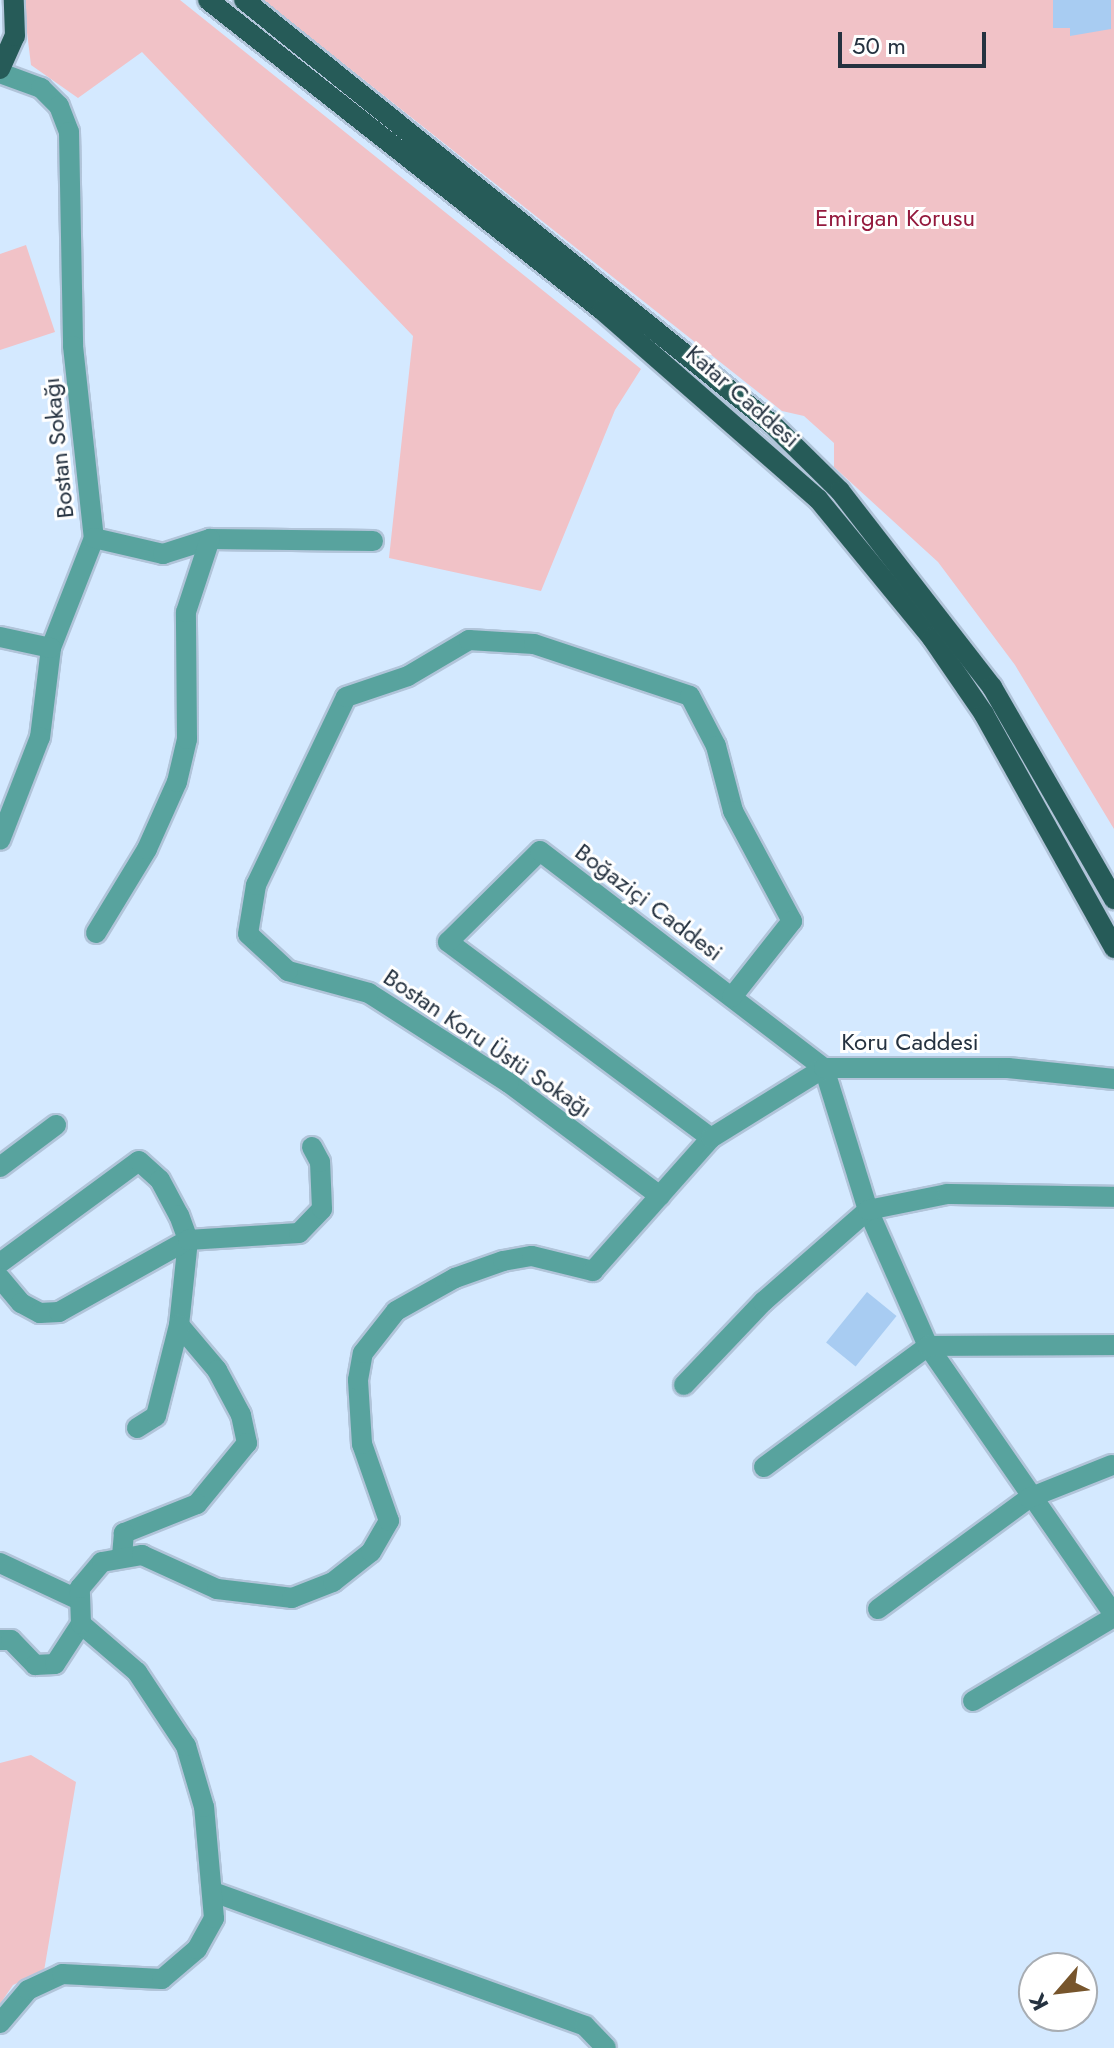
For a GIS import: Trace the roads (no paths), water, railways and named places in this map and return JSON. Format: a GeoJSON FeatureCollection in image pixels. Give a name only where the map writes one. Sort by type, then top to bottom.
{"type":"FeatureCollection","features":[{"type":"Feature","properties":{"kind":"main road"},"geometry":{"type":"LineString","coordinates":[[0,71],[15,36],[14,0]]}},
{"type":"Feature","properties":{"kind":"main road","name":"Katar Caddesi"},"geometry":{"type":"LineString","coordinates":[[208,0],[602,310],[818,499],[932,638],[984,714],[1114,948]]}},
{"type":"Feature","properties":{"kind":"main road","name":"Katar Caddesi"},"geometry":{"type":"LineString","coordinates":[[244,0],[748,405],[840,491],[992,687],[1114,899]]}},
{"type":"Feature","properties":{"kind":"street","name":"Bostan Sokağı"},"geometry":{"type":"LineString","coordinates":[[0,71],[41,88],[59,106],[69,132],[74,360],[94,538],[51,648],[40,737],[0,840]]}},
{"type":"Feature","properties":{"kind":"street"},"geometry":{"type":"LineString","coordinates":[[94,538],[163,554],[210,539],[373,541]]}},
{"type":"Feature","properties":{"kind":"street"},"geometry":{"type":"LineString","coordinates":[[96,933],[147,849],[177,782],[187,739],[186,612],[210,539]]}},
{"type":"Feature","properties":{"kind":"street"},"geometry":{"type":"LineString","coordinates":[[0,637],[51,648]]}},
{"type":"Feature","properties":{"kind":"street","name":"Bostan Koru Üstü Sokağı"},"geometry":{"type":"LineString","coordinates":[[660,1196],[509,1083],[369,993],[288,971],[248,934],[256,885],[346,697],[408,676],[469,640],[534,644],[690,696],[716,746],[733,811],[792,921],[732,997]]}},
{"type":"Feature","properties":{"kind":"street","name":"Boğaziçi Caddesi"},"geometry":{"type":"LineString","coordinates":[[711,1138],[448,942],[540,851],[824,1068]]}},
{"type":"Feature","properties":{"kind":"street"},"geometry":{"type":"LineString","coordinates":[[824,1068],[868,1210],[928,1346],[1029,1498],[1114,1616],[973,1701]]}},
{"type":"Feature","properties":{"kind":"street","name":"Koru Caddesi"},"geometry":{"type":"LineString","coordinates":[[122,1555],[142,1555],[247,1596],[292,1598],[333,1582],[371,1552],[389,1521],[357,1411],[363,1353],[377,1330],[420,1295],[503,1261],[532,1256],[593,1271],[711,1138],[824,1068],[1008,1068],[1114,1079]]}},
{"type":"Feature","properties":{"kind":"street"},"geometry":{"type":"LineString","coordinates":[[0,1167],[56,1125]]}},
{"type":"Feature","properties":{"kind":"street"},"geometry":{"type":"LineString","coordinates":[[137,1428],[156,1416],[179,1325],[188,1240],[160,1180],[139,1161],[1,1277],[21,1303],[40,1313],[59,1312],[188,1240],[299,1233],[322,1209],[320,1162],[312,1147]]}},
{"type":"Feature","properties":{"kind":"street"},"geometry":{"type":"LineString","coordinates":[[684,1385],[763,1302],[868,1210],[947,1194],[1114,1197]]}},
{"type":"Feature","properties":{"kind":"street"},"geometry":{"type":"LineString","coordinates":[[0,2023],[18,1998],[50,1977],[87,1971],[148,1981],[171,1975],[197,1949],[214,1918],[216,1893],[204,1807],[186,1746],[147,1684],[81,1624],[77,1599],[90,1573],[122,1555],[124,1533],[197,1504],[247,1443],[241,1415],[217,1370],[179,1325]]}},
{"type":"Feature","properties":{"kind":"street"},"geometry":{"type":"LineString","coordinates":[[764,1467],[928,1346],[1114,1345]]}},
{"type":"Feature","properties":{"kind":"street"},"geometry":{"type":"LineString","coordinates":[[878,1609],[1029,1498],[1112,1465]]}},
{"type":"Feature","properties":{"kind":"street"},"geometry":{"type":"LineString","coordinates":[[0,1563],[77,1599]]}},
{"type":"Feature","properties":{"kind":"street"},"geometry":{"type":"LineString","coordinates":[[0,1640],[11,1640],[35,1665],[55,1664],[81,1624]]}},
{"type":"Feature","properties":{"kind":"street"},"geometry":{"type":"LineString","coordinates":[[216,1893],[585,2026],[606,2048]]}},
{"type":"Feature","properties":{"kind":"park label","name":"Emirgan Korusu"},"geometry":{"type":"Point","coordinates":[895,218]}}]}
